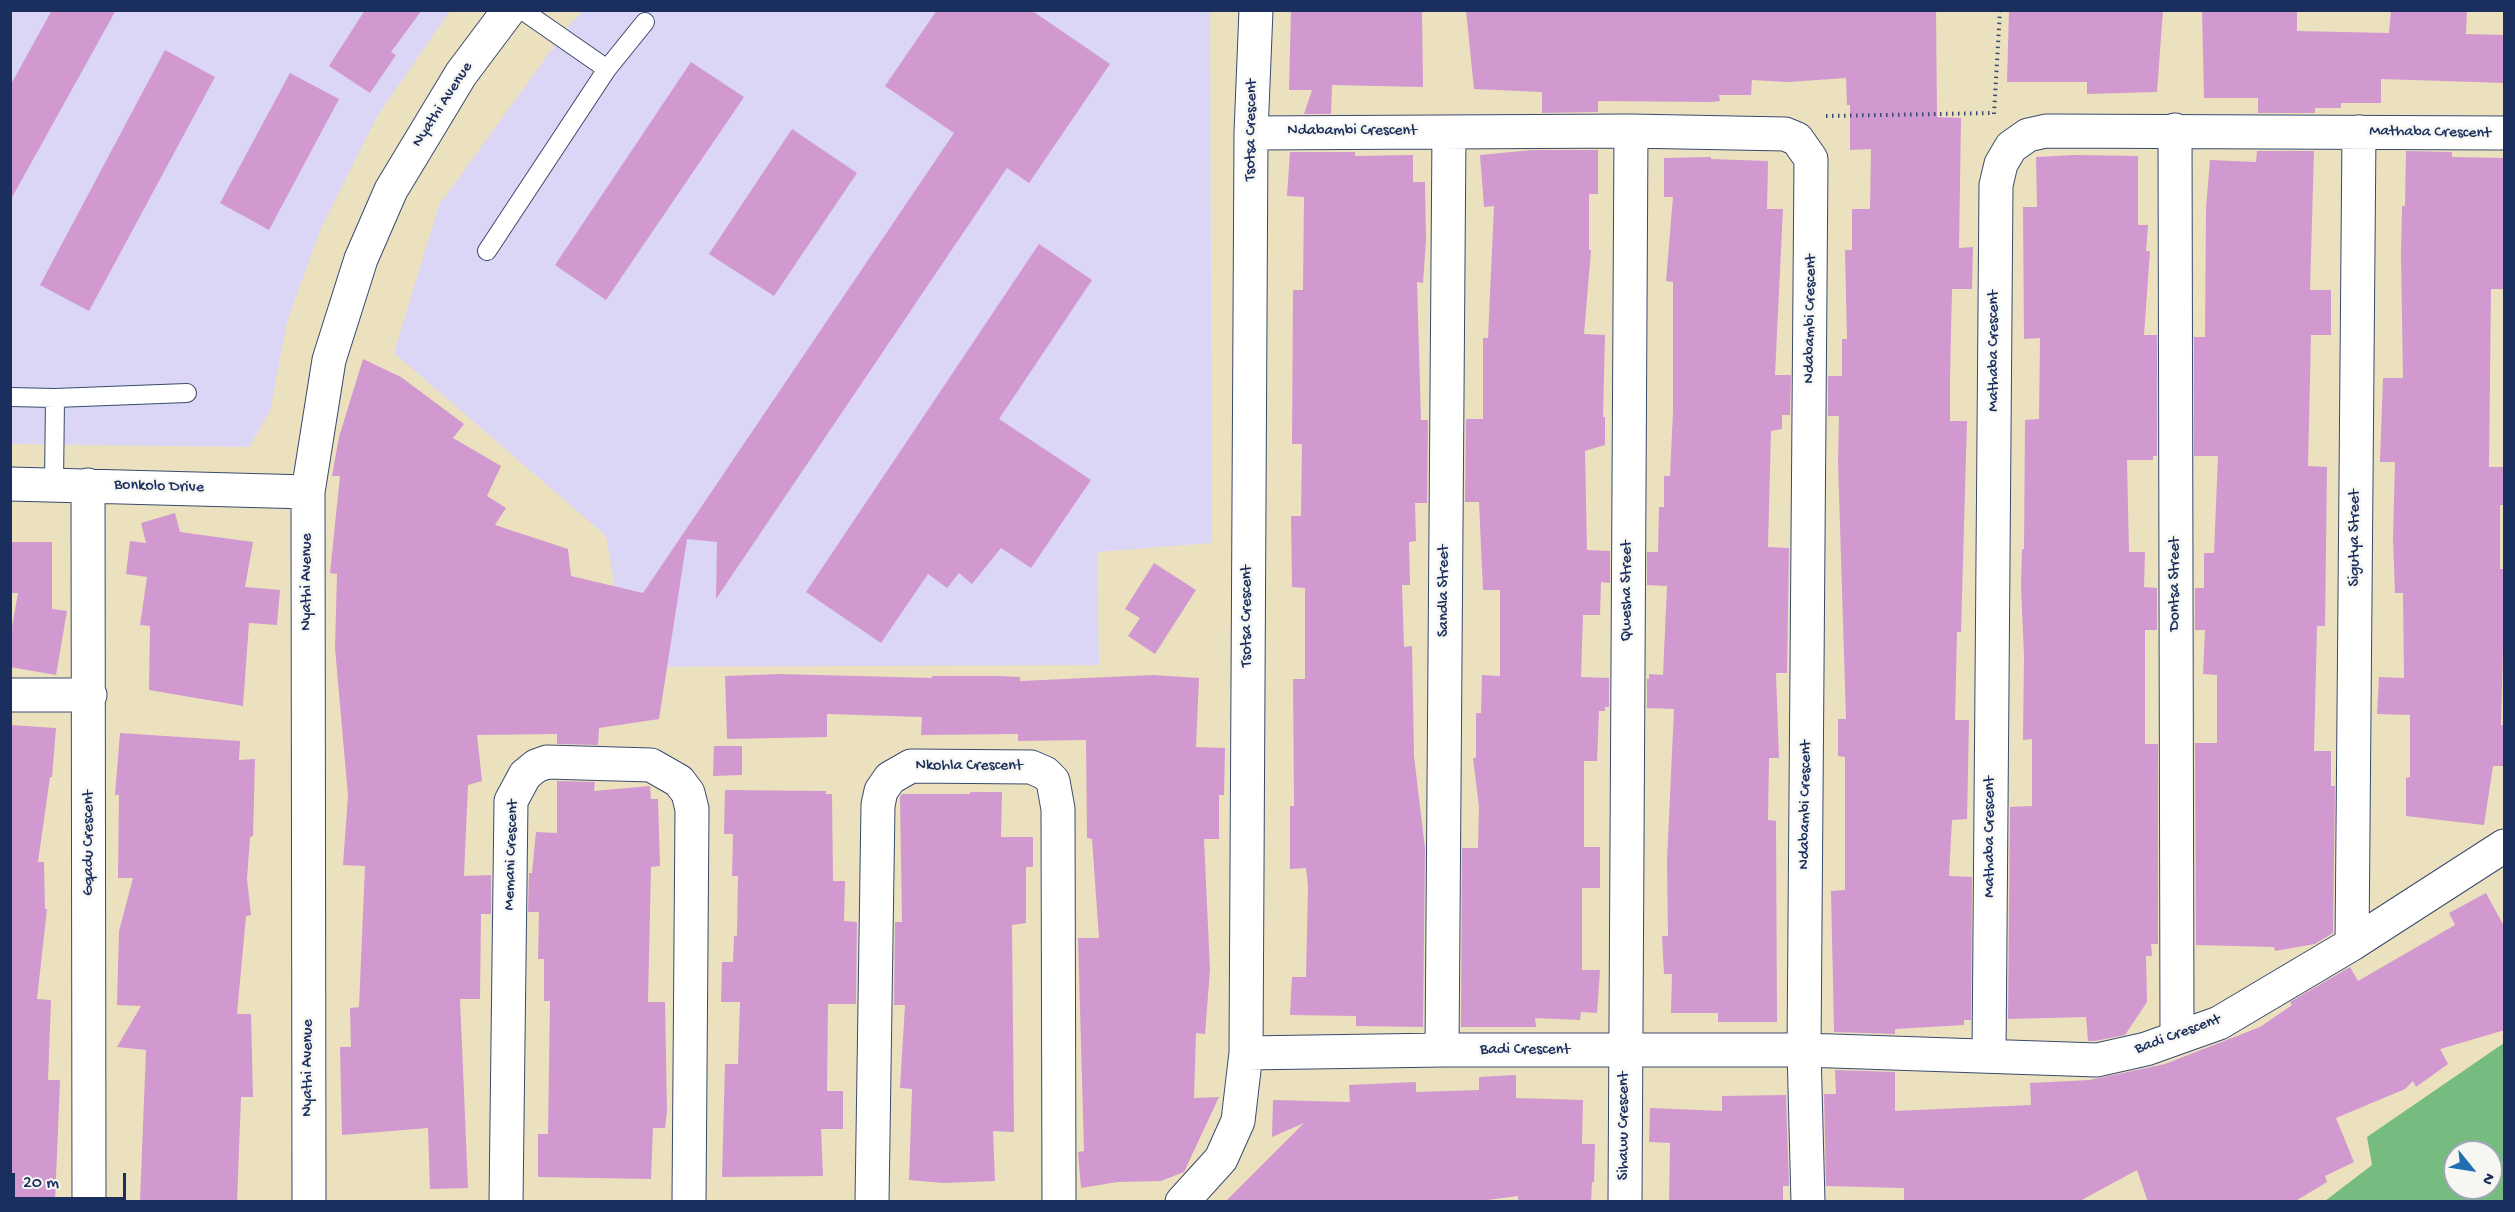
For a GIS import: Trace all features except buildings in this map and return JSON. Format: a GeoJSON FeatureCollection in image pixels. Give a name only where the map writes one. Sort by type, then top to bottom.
{"type":"FeatureCollection","features":[{"type":"Feature","properties":{"kind":"street","name":"Nyathi Avenue"},"geometry":{"type":"LineString","coordinates":[[309,1202],[308,492],[329,360],[361,259],[391,190],[461,74],[509,10]]}},
{"type":"Feature","properties":{"kind":"street","name":"Tsotsa Crescent"},"geometry":{"type":"LineString","coordinates":[[1182,1202],[1221,1159],[1238,1121],[1246,1053],[1251,133],[1256,10]]}},
{"type":"Feature","properties":{"kind":"street","name":"Ndabambi Crescent"},"geometry":{"type":"LineString","coordinates":[[1251,133],[1631,130],[1785,134],[1797,139],[1811,159],[1804,1050]]}},
{"type":"Feature","properties":{"kind":"street","name":"Qwesha Street"},"geometry":{"type":"LineString","coordinates":[[1625,1051],[1631,130]]}},
{"type":"Feature","properties":{"kind":"street","name":"Dontsa Street"},"geometry":{"type":"LineString","coordinates":[[2175,130],[2176,1038]]}},
{"type":"Feature","properties":{"kind":"street","name":"Mathaba Crescent"},"geometry":{"type":"LineString","coordinates":[[1989,1056],[1996,185],[2001,164],[2011,147],[2028,135],[2046,131],[2505,133]]}},
{"type":"Feature","properties":{"kind":"street","name":"Sandla Street"},"geometry":{"type":"LineString","coordinates":[[1442,1050],[1449,132]]}},
{"type":"Feature","properties":{"kind":"street","name":"Sigutya Street"},"geometry":{"type":"LineString","coordinates":[[2352,944],[2359,132]]}},
{"type":"Feature","properties":{"kind":"street","name":"Bonkolo Drive"},"geometry":{"type":"LineString","coordinates":[[10,484],[308,492]]}},
{"type":"Feature","properties":{"kind":"street","name":"Gqadu Crescent"},"geometry":{"type":"LineString","coordinates":[[88,485],[89,1202]]}},
{"type":"Feature","properties":{"kind":"street"},"geometry":{"type":"LineString","coordinates":[[10,694],[90,695]]}},
{"type":"Feature","properties":{"kind":"street","name":"Memani Crescent"},"geometry":{"type":"LineString","coordinates":[[506,1202],[511,801],[525,775],[536,765],[547,762],[651,765],[680,780],[688,793],[692,809],[689,1202]]}},
{"type":"Feature","properties":{"kind":"street","name":"Nkohla Crescent"},"geometry":{"type":"LineString","coordinates":[[872,1202],[878,805],[881,790],[890,778],[911,766],[1031,767],[1045,772],[1053,781],[1058,809],[1059,1202]]}},
{"type":"Feature","properties":{"kind":"street","name":"Badi Crescent"},"geometry":{"type":"LineString","coordinates":[[1246,1053],[1442,1050],[1804,1050],[2097,1060],[2146,1049],[2218,1023],[2352,944],[2505,846]]}},
{"type":"Feature","properties":{"kind":"street"},"geometry":{"type":"LineString","coordinates":[[1804,1050],[1808,1202]]}},
{"type":"Feature","properties":{"kind":"street","name":"Sihawu Crescent"},"geometry":{"type":"LineString","coordinates":[[1625,1051],[1625,1202]]}},
{"type":"Feature","properties":{"kind":"lane"},"geometry":{"type":"LineString","coordinates":[[522,10],[607,69]]}},
{"type":"Feature","properties":{"kind":"lane"},"geometry":{"type":"LineString","coordinates":[[487,251],[607,69],[645,22]]}},
{"type":"Feature","properties":{"kind":"lane"},"geometry":{"type":"LineString","coordinates":[[10,397],[55,398],[187,393]]}},
{"type":"Feature","properties":{"kind":"lane"},"geometry":{"type":"LineString","coordinates":[[54,484],[55,398]]}},
{"type":"Feature","properties":{"kind":"path"},"geometry":{"type":"LineString","coordinates":[[2000,10],[1993,113],[2011,147]]}},
{"type":"Feature","properties":{"kind":"path"},"geometry":{"type":"LineString","coordinates":[[1797,139],[1814,116],[1993,113]]}},
{"type":"Feature","properties":{"kind":"shaded area"},"geometry":{"type":"Polygon","coordinates":[[[11,11],[450,11],[378,115],[321,228],[287,322],[270,411],[249,447],[11,444],[11,11]]]}},
{"type":"Feature","properties":{"kind":"shaded area"},"geometry":{"type":"Polygon","coordinates":[[[583,11],[1210,11],[1212,543],[1097,552],[1099,665],[629,667],[606,536],[394,353],[439,205],[571,23],[583,11]]]}},
{"type":"Feature","properties":{"kind":"green space"},"geometry":{"type":"Polygon","coordinates":[[[2504,1043],[2504,1201],[2325,1201],[2372,1165],[2367,1137],[2504,1043]]]}}]}
